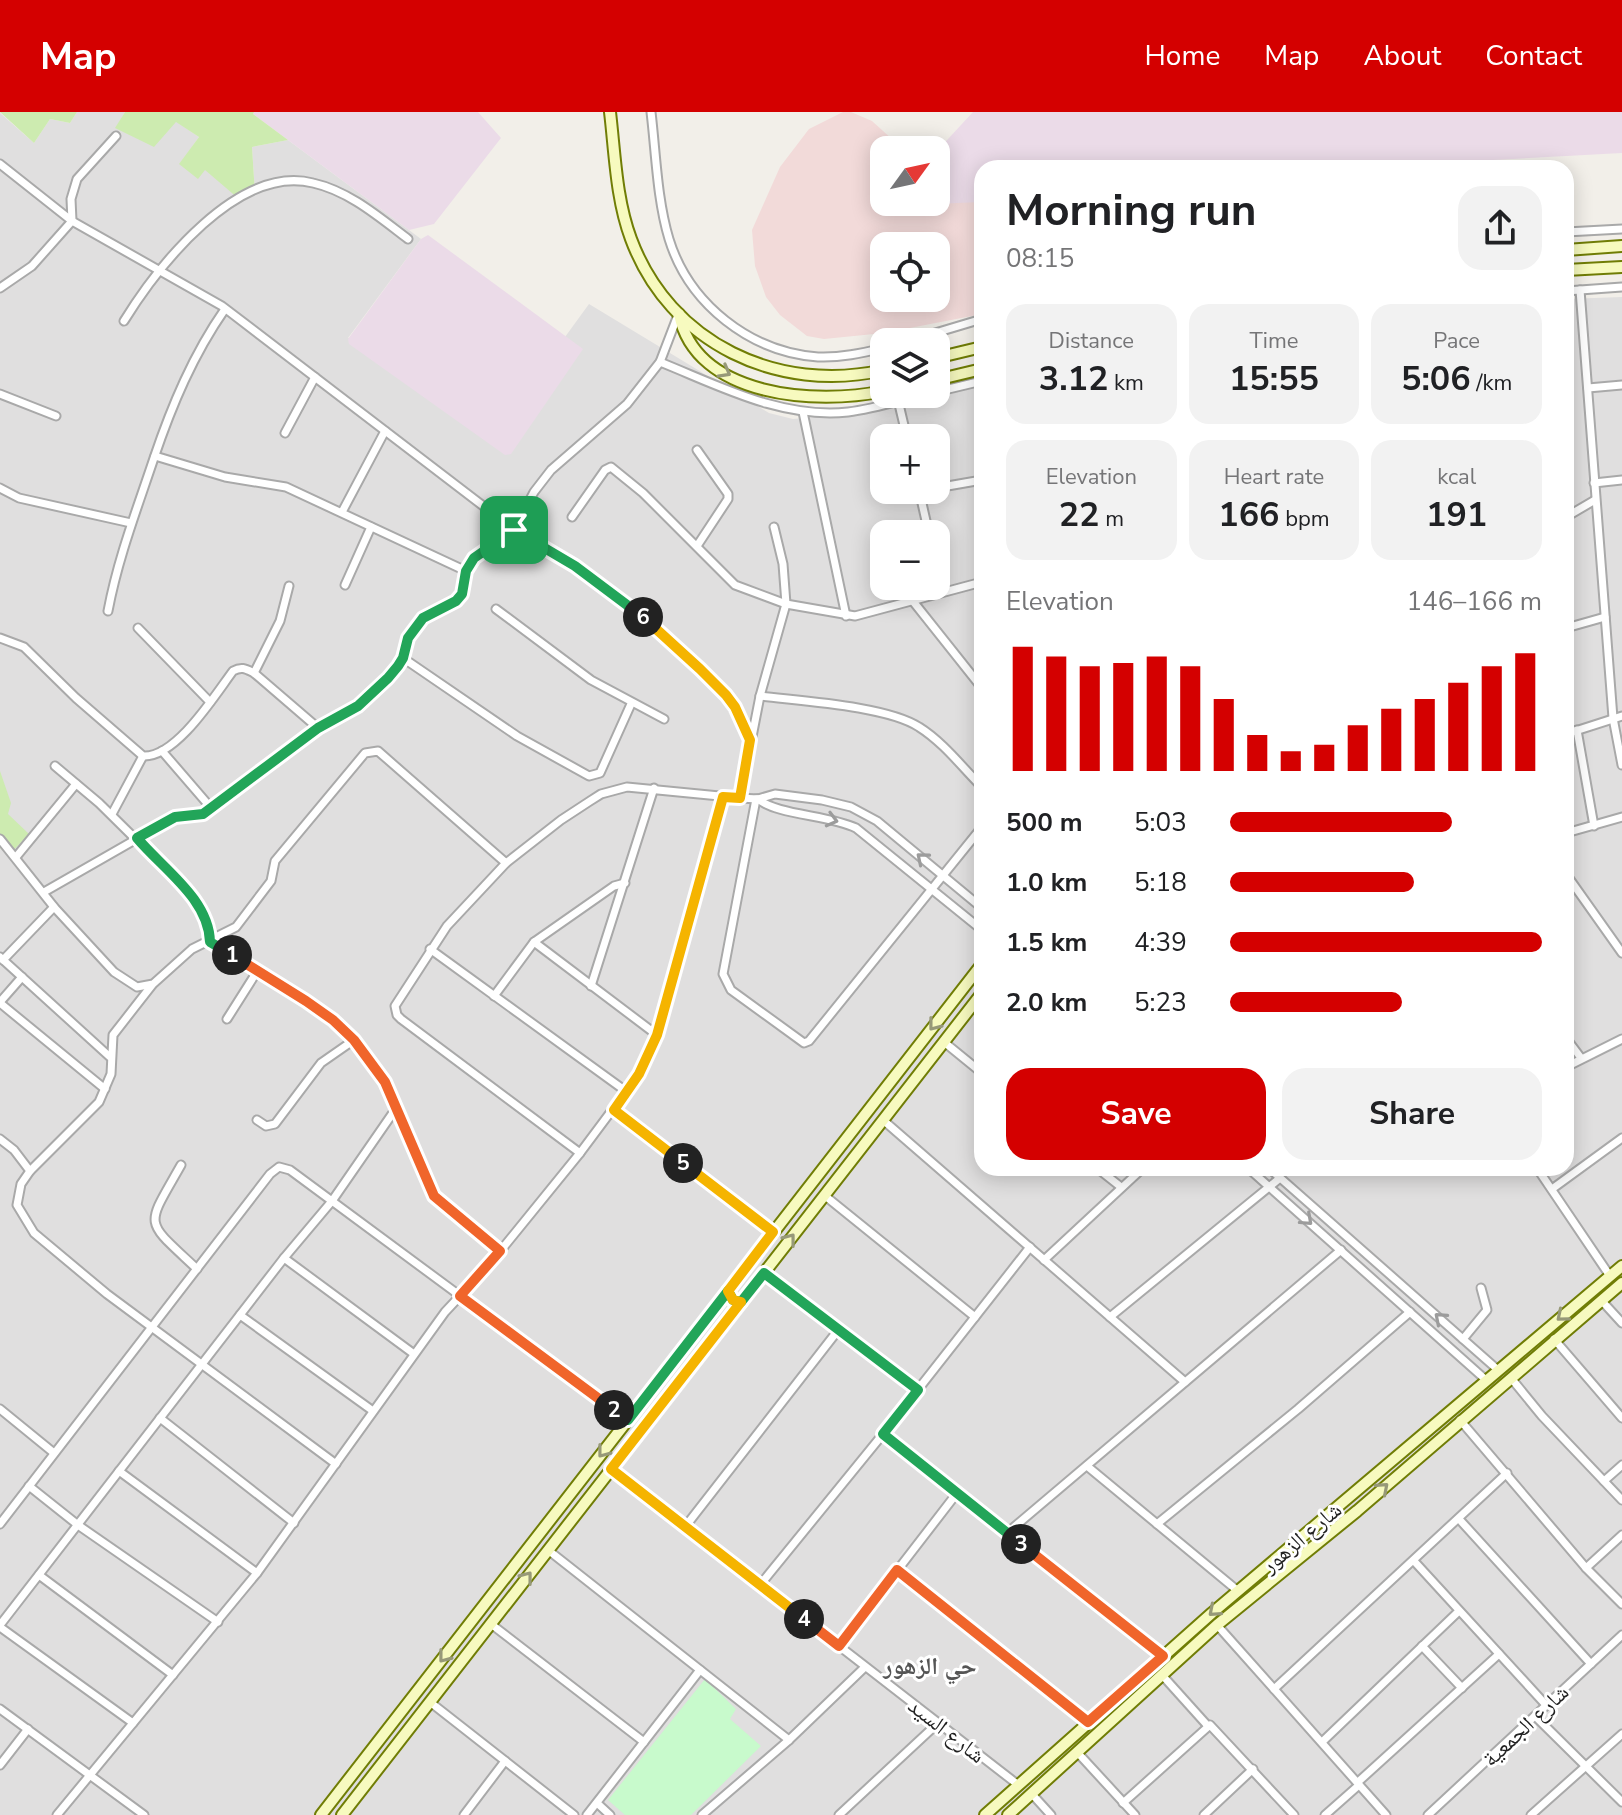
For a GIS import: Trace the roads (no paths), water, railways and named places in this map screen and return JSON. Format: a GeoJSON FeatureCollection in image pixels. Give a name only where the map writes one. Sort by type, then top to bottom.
{"type":"FeatureCollection","features":[{"type":"Feature","properties":{"kind":"main road"},"geometry":{"type":"LineString","coordinates":[[610,112],[622,207],[630,237],[650,278],[679,314],[727,351],[769,368],[829,378],[870,372]]}},
{"type":"Feature","properties":{"kind":"main road"},"geometry":{"type":"LineString","coordinates":[[1574,249],[1622,246]]}},
{"type":"Feature","properties":{"kind":"main road"},"geometry":{"type":"LineString","coordinates":[[1592,247],[1592,268]]}},
{"type":"Feature","properties":{"kind":"main road"},"geometry":{"type":"LineString","coordinates":[[1574,271],[1622,267]]}},
{"type":"Feature","properties":{"kind":"main road"},"geometry":{"type":"LineString","coordinates":[[679,314],[688,341],[700,356],[747,384],[799,397],[828,398],[870,393]]}},
{"type":"Feature","properties":{"kind":"main road"},"geometry":{"type":"LineString","coordinates":[[950,355],[974,349]]}},
{"type":"Feature","properties":{"kind":"main road"},"geometry":{"type":"LineString","coordinates":[[950,377],[974,371]]}},
{"type":"Feature","properties":{"kind":"main road"},"geometry":{"type":"LineString","coordinates":[[321,1815],[974,974]]}},
{"type":"Feature","properties":{"kind":"main road"},"geometry":{"type":"LineString","coordinates":[[342,1815],[974,1003]]}},
{"type":"Feature","properties":{"kind":"main road","name":"شارع الزهور"},"geometry":{"type":"LineString","coordinates":[[985,1815],[1238,1591],[1622,1266]]}},
{"type":"Feature","properties":{"kind":"main road","name":"شارع الزهور"},"geometry":{"type":"LineString","coordinates":[[1008,1815],[1217,1625],[1357,1511],[1622,1283]]}},
{"type":"Feature","properties":{"kind":"main road"},"geometry":{"type":"LineString","coordinates":[[728,1291],[733,1300],[741,1302]]}},
{"type":"Feature","properties":{"kind":"main road"},"geometry":{"type":"LineString","coordinates":[[1347,1498],[1357,1511]]}},
{"type":"Feature","properties":{"kind":"main road"},"geometry":{"type":"LineString","coordinates":[[378,1742],[391,1753]]}},
{"type":"Feature","properties":{"kind":"street"},"geometry":{"type":"LineString","coordinates":[[651,112],[669,240],[686,276],[711,308],[742,333],[798,354],[838,357],[870,351]]}},
{"type":"Feature","properties":{"kind":"street"},"geometry":{"type":"LineString","coordinates":[[0,288],[32,266],[72,221],[71,199],[77,179],[116,136]]}},
{"type":"Feature","properties":{"kind":"street"},"geometry":{"type":"LineString","coordinates":[[0,164],[72,221],[225,309],[514,530],[575,566],[660,631],[726,695],[750,740]]}},
{"type":"Feature","properties":{"kind":"street"},"geometry":{"type":"LineString","coordinates":[[124,321],[159,271],[203,223],[259,188],[285,181],[311,182],[338,191],[408,239]]}},
{"type":"Feature","properties":{"kind":"street"},"geometry":{"type":"LineString","coordinates":[[1574,232],[1622,229]]}},
{"type":"Feature","properties":{"kind":"street"},"geometry":{"type":"LineString","coordinates":[[1574,290],[1622,287]]}},
{"type":"Feature","properties":{"kind":"street"},"geometry":{"type":"LineString","coordinates":[[1580,290],[1613,718],[1622,765]]}},
{"type":"Feature","properties":{"kind":"street"},"geometry":{"type":"LineString","coordinates":[[108,611],[131,523],[166,422],[194,357],[225,309]]}},
{"type":"Feature","properties":{"kind":"street"},"geometry":{"type":"LineString","coordinates":[[44,892],[175,817],[198,816],[212,809],[318,728],[358,706],[388,678],[403,658],[408,638],[423,618],[456,601],[462,594],[466,571],[479,553],[514,530],[542,480],[623,410],[660,362],[679,314]]}},
{"type":"Feature","properties":{"kind":"street"},"geometry":{"type":"LineString","coordinates":[[950,329],[974,321]]}},
{"type":"Feature","properties":{"kind":"street"},"geometry":{"type":"LineString","coordinates":[[660,362],[760,402],[803,412],[852,412],[870,407]]}},
{"type":"Feature","properties":{"kind":"street"},"geometry":{"type":"LineString","coordinates":[[285,433],[315,377]]}},
{"type":"Feature","properties":{"kind":"street"},"geometry":{"type":"LineString","coordinates":[[950,389],[974,383]]}},
{"type":"Feature","properties":{"kind":"street"},"geometry":{"type":"LineString","coordinates":[[1588,388],[1622,385]]}},
{"type":"Feature","properties":{"kind":"street"},"geometry":{"type":"LineString","coordinates":[[0,394],[56,416]]}},
{"type":"Feature","properties":{"kind":"street"},"geometry":{"type":"LineString","coordinates":[[803,412],[846,616]]}},
{"type":"Feature","properties":{"kind":"street"},"geometry":{"type":"LineString","coordinates":[[342,512],[385,431]]}},
{"type":"Feature","properties":{"kind":"street"},"geometry":{"type":"LineString","coordinates":[[697,450],[728,494],[728,499],[697,546]]}},
{"type":"Feature","properties":{"kind":"street"},"geometry":{"type":"LineString","coordinates":[[155,456],[225,477],[286,487],[466,571]]}},
{"type":"Feature","properties":{"kind":"street"},"geometry":{"type":"LineString","coordinates":[[572,517],[605,470],[611,467],[643,493],[735,585],[786,604],[846,616],[912,600],[974,678]]}},
{"type":"Feature","properties":{"kind":"street"},"geometry":{"type":"LineString","coordinates":[[1594,483],[1622,480]]}},
{"type":"Feature","properties":{"kind":"street"},"geometry":{"type":"LineString","coordinates":[[950,486],[974,481]]}},
{"type":"Feature","properties":{"kind":"street"},"geometry":{"type":"LineString","coordinates":[[0,488],[19,498],[131,523]]}},
{"type":"Feature","properties":{"kind":"street"},"geometry":{"type":"LineString","coordinates":[[1574,512],[1595,500]]}},
{"type":"Feature","properties":{"kind":"street"},"geometry":{"type":"LineString","coordinates":[[1574,515],[1596,516]]}},
{"type":"Feature","properties":{"kind":"street"},"geometry":{"type":"LineString","coordinates":[[345,585],[371,527]]}},
{"type":"Feature","properties":{"kind":"street"},"geometry":{"type":"LineString","coordinates":[[740,798],[760,696],[786,604],[783,564],[774,527]]}},
{"type":"Feature","properties":{"kind":"street"},"geometry":{"type":"LineString","coordinates":[[950,590],[974,584]]}},
{"type":"Feature","properties":{"kind":"street"},"geometry":{"type":"LineString","coordinates":[[254,673],[280,621],[289,586]]}},
{"type":"Feature","properties":{"kind":"street"},"geometry":{"type":"LineString","coordinates":[[496,609],[591,680],[664,719]]}},
{"type":"Feature","properties":{"kind":"street"},"geometry":{"type":"LineString","coordinates":[[1574,626],[1605,617]]}},
{"type":"Feature","properties":{"kind":"street"},"geometry":{"type":"LineString","coordinates":[[138,628],[210,702]]}},
{"type":"Feature","properties":{"kind":"street"},"geometry":{"type":"LineString","coordinates":[[0,638],[24,647],[76,698],[143,756],[155,755],[180,736],[233,671],[243,667],[318,728]]}},
{"type":"Feature","properties":{"kind":"street"},"geometry":{"type":"LineString","coordinates":[[403,658],[517,736],[592,777],[600,773],[631,704]]}},
{"type":"Feature","properties":{"kind":"street"},"geometry":{"type":"LineString","coordinates":[[760,696],[885,714],[909,721],[929,735],[974,779]]}},
{"type":"Feature","properties":{"kind":"street"},"geometry":{"type":"LineString","coordinates":[[1574,731],[1622,716]]}},
{"type":"Feature","properties":{"kind":"street"},"geometry":{"type":"LineString","coordinates":[[1577,730],[1594,826]]}},
{"type":"Feature","properties":{"kind":"street"},"geometry":{"type":"LineString","coordinates":[[162,751],[212,809]]}},
{"type":"Feature","properties":{"kind":"street"},"geometry":{"type":"LineString","coordinates":[[336,1464],[150,1327],[34,1233],[17,1205],[21,1184],[30,1171],[95,1108],[111,1074],[110,1042],[113,1035],[153,984],[184,954],[236,927],[271,881],[275,861],[365,753],[378,751],[506,863]]}},
{"type":"Feature","properties":{"kind":"street"},"geometry":{"type":"LineString","coordinates":[[112,814],[143,756]]}},
{"type":"Feature","properties":{"kind":"street"},"geometry":{"type":"LineString","coordinates":[[55,766],[112,814],[180,883],[203,911],[210,928],[210,942]]}},
{"type":"Feature","properties":{"kind":"street"},"geometry":{"type":"LineString","coordinates":[[16,857],[76,784]]}},
{"type":"Feature","properties":{"kind":"street"},"geometry":{"type":"LineString","coordinates":[[580,1153],[395,1011],[397,1001],[430,949],[466,904],[506,863],[561,820],[601,794],[627,787],[757,799],[775,794],[851,807],[877,821],[974,901]]}},
{"type":"Feature","properties":{"kind":"street"},"geometry":{"type":"LineString","coordinates":[[591,986],[654,788]]}},
{"type":"Feature","properties":{"kind":"street"},"geometry":{"type":"LineString","coordinates":[[57,1815],[257,1573],[414,1354],[627,1092],[644,1065],[657,1035],[723,797]]}},
{"type":"Feature","properties":{"kind":"street"},"geometry":{"type":"LineString","coordinates":[[757,799],[770,807],[833,819],[856,828],[974,923]]}},
{"type":"Feature","properties":{"kind":"street"},"geometry":{"type":"LineString","coordinates":[[757,799],[723,974],[731,990],[802,1043],[809,1041],[974,837]]}},
{"type":"Feature","properties":{"kind":"street"},"geometry":{"type":"LineString","coordinates":[[1574,831],[1622,817]]}},
{"type":"Feature","properties":{"kind":"street"},"geometry":{"type":"LineString","coordinates":[[0,839],[54,907],[121,979],[137,987],[153,984]]}},
{"type":"Feature","properties":{"kind":"street"},"geometry":{"type":"LineString","coordinates":[[494,996],[534,942],[614,886],[625,883]]}},
{"type":"Feature","properties":{"kind":"street"},"geometry":{"type":"LineString","coordinates":[[1574,885],[1622,953]]}},
{"type":"Feature","properties":{"kind":"street"},"geometry":{"type":"LineString","coordinates":[[54,907],[2,959],[111,1058]]}},
{"type":"Feature","properties":{"kind":"street"},"geometry":{"type":"LineString","coordinates":[[210,942],[333,1020],[354,1040],[385,1082],[434,1196],[500,1251]]}},
{"type":"Feature","properties":{"kind":"street"},"geometry":{"type":"LineString","coordinates":[[534,942],[657,1035]]}},
{"type":"Feature","properties":{"kind":"street"},"geometry":{"type":"LineString","coordinates":[[430,949],[627,1092]]}},
{"type":"Feature","properties":{"kind":"street"},"geometry":{"type":"LineString","coordinates":[[227,1019],[258,970]]}},
{"type":"Feature","properties":{"kind":"street"},"geometry":{"type":"LineString","coordinates":[[22,977],[0,1002],[105,1089]]}},
{"type":"Feature","properties":{"kind":"street"},"geometry":{"type":"LineString","coordinates":[[1574,1062],[1622,1039]]}},
{"type":"Feature","properties":{"kind":"street"},"geometry":{"type":"LineString","coordinates":[[257,1120],[266,1126],[275,1124],[321,1063],[354,1040]]}},
{"type":"Feature","properties":{"kind":"street"},"geometry":{"type":"LineString","coordinates":[[944,1042],[974,1066]]}},
{"type":"Feature","properties":{"kind":"street"},"geometry":{"type":"LineString","coordinates":[[1574,1049],[1581,1058]]}},
{"type":"Feature","properties":{"kind":"street"},"geometry":{"type":"LineString","coordinates":[[133,1723],[0,1626],[284,1258],[332,1201],[397,1107]]}},
{"type":"Feature","properties":{"kind":"street"},"geometry":{"type":"LineString","coordinates":[[614,1110],[773,1232]]}},
{"type":"Feature","properties":{"kind":"street"},"geometry":{"type":"LineString","coordinates":[[883,1120],[1185,1382]]}},
{"type":"Feature","properties":{"kind":"street"},"geometry":{"type":"LineString","coordinates":[[1574,1173],[1622,1138]]}},
{"type":"Feature","properties":{"kind":"street"},"geometry":{"type":"LineString","coordinates":[[0,1139],[14,1150],[30,1171]]}},
{"type":"Feature","properties":{"kind":"street"},"geometry":{"type":"LineString","coordinates":[[181,1165],[154,1213],[154,1225],[197,1269]]}},
{"type":"Feature","properties":{"kind":"street"},"geometry":{"type":"LineString","coordinates":[[0,1524],[274,1170],[285,1167],[628,1420]]}},
{"type":"Feature","properties":{"kind":"street"},"geometry":{"type":"LineString","coordinates":[[1107,1176],[1121,1187]]}},
{"type":"Feature","properties":{"kind":"street"},"geometry":{"type":"LineString","coordinates":[[1044,1260],[1134,1176]]}},
{"type":"Feature","properties":{"kind":"street"},"geometry":{"type":"LineString","coordinates":[[1257,1176],[1486,1380]]}},
{"type":"Feature","properties":{"kind":"street"},"geometry":{"type":"LineString","coordinates":[[1543,1176],[1610,1276]]}},
{"type":"Feature","properties":{"kind":"street"},"geometry":{"type":"LineString","coordinates":[[1552,1189],[1570,1176]]}},
{"type":"Feature","properties":{"kind":"street"},"geometry":{"type":"LineString","coordinates":[[1110,1317],[1280,1178],[1498,1370]]}},
{"type":"Feature","properties":{"kind":"street"},"geometry":{"type":"LineString","coordinates":[[824,1195],[975,1317]]}},
{"type":"Feature","properties":{"kind":"street"},"geometry":{"type":"LineString","coordinates":[[760,1585],[1030,1247]]}},
{"type":"Feature","properties":{"kind":"street"},"geometry":{"type":"LineString","coordinates":[[1007,1533],[1341,1250]]}},
{"type":"Feature","properties":{"kind":"street"},"geometry":{"type":"LineString","coordinates":[[284,1258],[414,1354]]}},
{"type":"Feature","properties":{"kind":"street"},"geometry":{"type":"LineString","coordinates":[[764,1273],[918,1390]]}},
{"type":"Feature","properties":{"kind":"street"},"geometry":{"type":"LineString","coordinates":[[1463,1339],[1487,1310],[1481,1288]]}},
{"type":"Feature","properties":{"kind":"street"},"geometry":{"type":"LineString","coordinates":[[1601,1300],[1622,1323]]}},
{"type":"Feature","properties":{"kind":"street"},"geometry":{"type":"LineString","coordinates":[[1157,1524],[1298,1409],[1410,1312]]}},
{"type":"Feature","properties":{"kind":"street"},"geometry":{"type":"LineString","coordinates":[[240,1315],[373,1411]]}},
{"type":"Feature","properties":{"kind":"street"},"geometry":{"type":"LineString","coordinates":[[685,1527],[839,1329]]}},
{"type":"Feature","properties":{"kind":"street"},"geometry":{"type":"LineString","coordinates":[[1554,1339],[1622,1418]]}},
{"type":"Feature","properties":{"kind":"street"},"geometry":{"type":"LineString","coordinates":[[1511,1377],[1542,1416],[1622,1500]]}},
{"type":"Feature","properties":{"kind":"street"},"geometry":{"type":"LineString","coordinates":[[0,1409],[54,1453]]}},
{"type":"Feature","properties":{"kind":"street"},"geometry":{"type":"LineString","coordinates":[[160,1418],[294,1523]]}},
{"type":"Feature","properties":{"kind":"street"},"geometry":{"type":"LineString","coordinates":[[1460,1420],[1586,1568],[1622,1604]]}},
{"type":"Feature","properties":{"kind":"street"},"geometry":{"type":"LineString","coordinates":[[883,1434],[1163,1656]]}},
{"type":"Feature","properties":{"kind":"street"},"geometry":{"type":"LineString","coordinates":[[1604,1481],[1622,1465]]}},
{"type":"Feature","properties":{"kind":"street"},"geometry":{"type":"LineString","coordinates":[[1087,1466],[1238,1591]]}},
{"type":"Feature","properties":{"kind":"street","name":"شارع السيد"},"geometry":{"type":"LineString","coordinates":[[611,1469],[1017,1784]]}},
{"type":"Feature","properties":{"kind":"street"},"geometry":{"type":"LineString","coordinates":[[119,1471],[257,1573]]}},
{"type":"Feature","properties":{"kind":"street"},"geometry":{"type":"LineString","coordinates":[[1274,1689],[1507,1473]]}},
{"type":"Feature","properties":{"kind":"street"},"geometry":{"type":"LineString","coordinates":[[29,1486],[78,1525],[218,1622]]}},
{"type":"Feature","properties":{"kind":"street"},"geometry":{"type":"LineString","coordinates":[[839,1646],[957,1493]]}},
{"type":"Feature","properties":{"kind":"street"},"geometry":{"type":"LineString","coordinates":[[1459,1519],[1591,1664]]}},
{"type":"Feature","properties":{"kind":"street"},"geometry":{"type":"LineString","coordinates":[[1586,1568],[1622,1535]]}},
{"type":"Feature","properties":{"kind":"street"},"geometry":{"type":"LineString","coordinates":[[548,1550],[789,1740]]}},
{"type":"Feature","properties":{"kind":"street"},"geometry":{"type":"LineString","coordinates":[[1414,1561],[1546,1705]]}},
{"type":"Feature","properties":{"kind":"street"},"geometry":{"type":"LineString","coordinates":[[897,1570],[1088,1722]]}},
{"type":"Feature","properties":{"kind":"street"},"geometry":{"type":"LineString","coordinates":[[39,1575],[173,1675]]}},
{"type":"Feature","properties":{"kind":"street"},"geometry":{"type":"LineString","coordinates":[[1322,1742],[1459,1611]]}},
{"type":"Feature","properties":{"kind":"street"},"geometry":{"type":"LineString","coordinates":[[491,1624],[644,1742]]}},
{"type":"Feature","properties":{"kind":"street"},"geometry":{"type":"LineString","coordinates":[[1217,1625],[1386,1815]]}},
{"type":"Feature","properties":{"kind":"street","name":"شارع الجمعية"},"geometry":{"type":"LineString","coordinates":[[1428,1815],[1622,1635]]}},
{"type":"Feature","properties":{"kind":"street"},"geometry":{"type":"LineString","coordinates":[[1422,1646],[1462,1688]]}},
{"type":"Feature","properties":{"kind":"street"},"geometry":{"type":"LineString","coordinates":[[1325,1815],[1499,1654]]}},
{"type":"Feature","properties":{"kind":"street"},"geometry":{"type":"LineString","coordinates":[[702,1815],[789,1740],[865,1667]]}},
{"type":"Feature","properties":{"kind":"street"},"geometry":{"type":"LineString","coordinates":[[587,1815],[700,1670]]}},
{"type":"Feature","properties":{"kind":"street"},"geometry":{"type":"LineString","coordinates":[[1162,1675],[1207,1725]]}},
{"type":"Feature","properties":{"kind":"street"},"geometry":{"type":"LineString","coordinates":[[430,1702],[574,1815]]}},
{"type":"Feature","properties":{"kind":"street"},"geometry":{"type":"LineString","coordinates":[[0,1709],[144,1815]]}},
{"type":"Feature","properties":{"kind":"street"},"geometry":{"type":"LineString","coordinates":[[1535,1716],[1622,1802]]}},
{"type":"Feature","properties":{"kind":"street"},"geometry":{"type":"LineString","coordinates":[[839,1815],[938,1723]]}},
{"type":"Feature","properties":{"kind":"street"},"geometry":{"type":"LineString","coordinates":[[1123,1803],[1207,1725],[1213,1725],[1294,1815]]}},
{"type":"Feature","properties":{"kind":"street"},"geometry":{"type":"LineString","coordinates":[[0,1765],[28,1729]]}},
{"type":"Feature","properties":{"kind":"street"},"geometry":{"type":"LineString","coordinates":[[1531,1815],[1622,1734]]}},
{"type":"Feature","properties":{"kind":"street"},"geometry":{"type":"LineString","coordinates":[[1077,1752],[1135,1815]]}},
{"type":"Feature","properties":{"kind":"street"},"geometry":{"type":"LineString","coordinates":[[464,1815],[505,1761]]}},
{"type":"Feature","properties":{"kind":"street"},"geometry":{"type":"LineString","coordinates":[[1210,1813],[1253,1769]]}},
{"type":"Feature","properties":{"kind":"street"},"geometry":{"type":"LineString","coordinates":[[1031,1793],[1051,1815]]}},
{"type":"Feature","properties":{"kind":"street"},"geometry":{"type":"LineString","coordinates":[[597,1803],[610,1815]]}},
{"type":"Feature","properties":{"kind":"district","name":"حي الزهور"},"geometry":{"type":"Point","coordinates":[930,1666]}}]}
